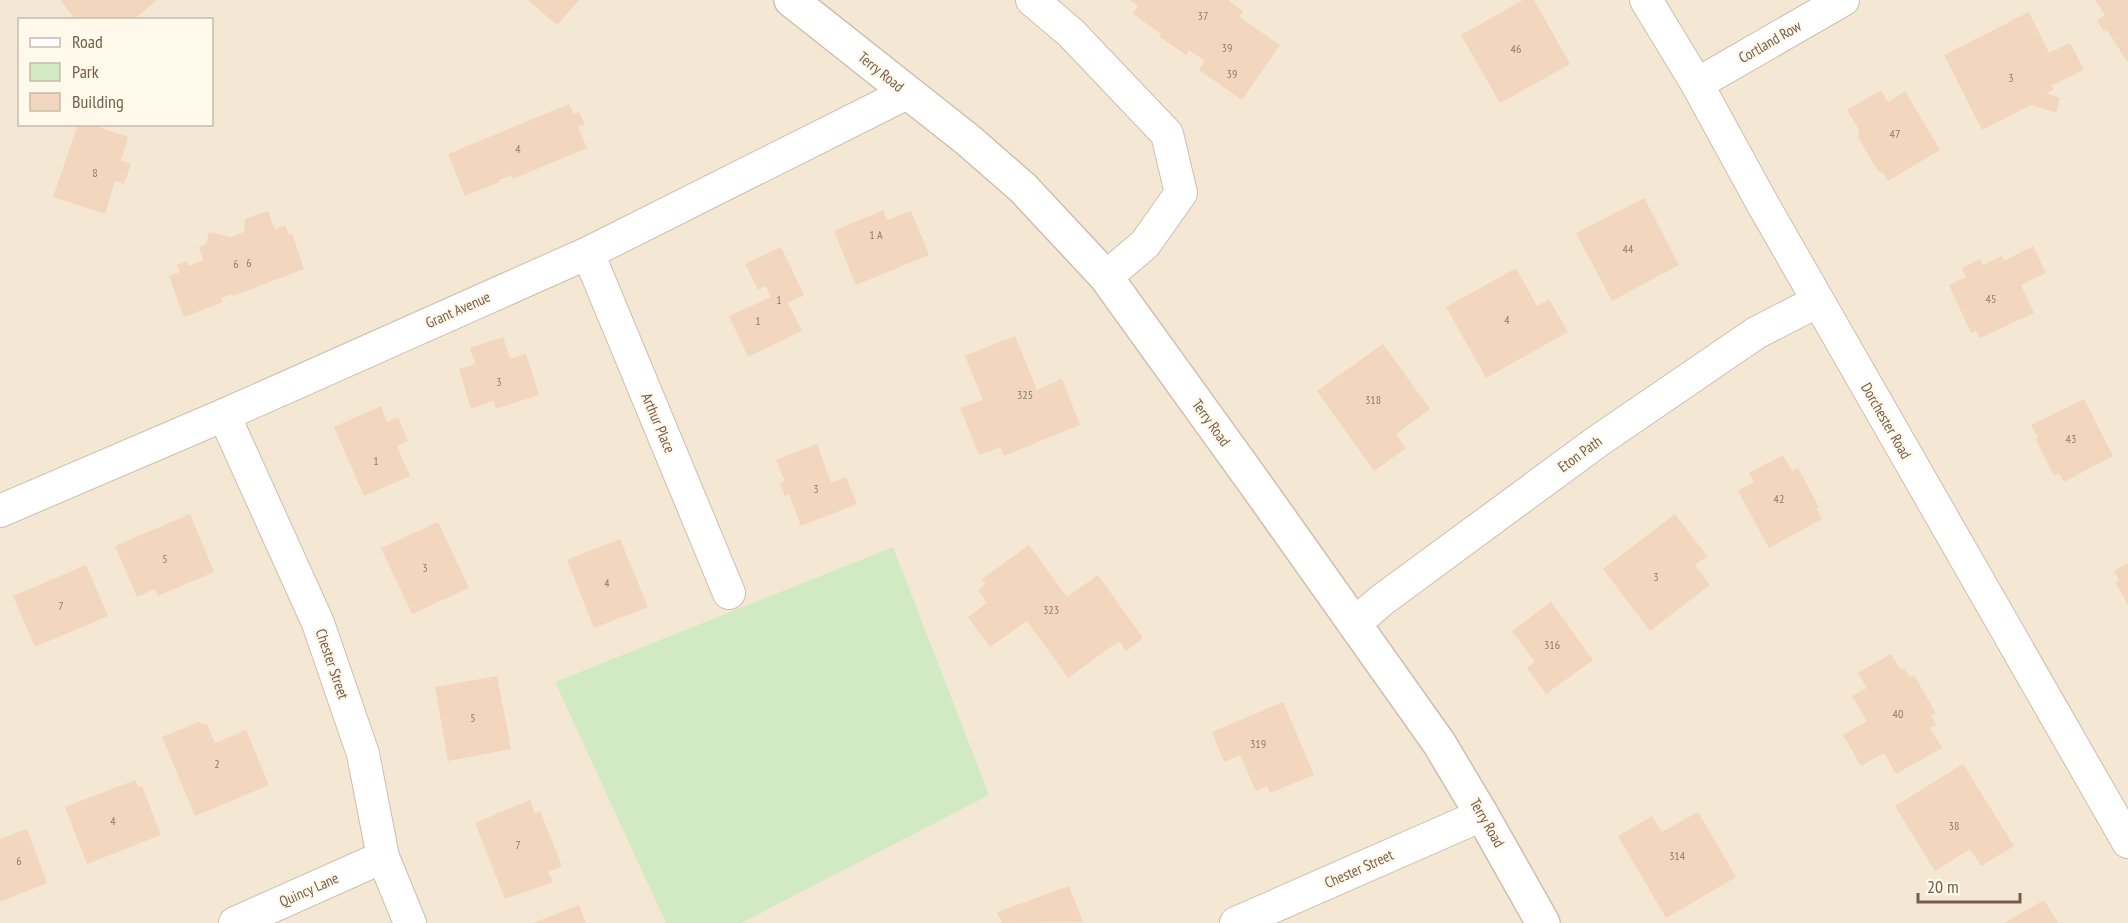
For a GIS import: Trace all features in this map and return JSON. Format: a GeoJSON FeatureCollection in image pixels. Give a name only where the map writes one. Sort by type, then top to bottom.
{"type":"FeatureCollection","features":[{"type":"Feature","properties":{"kind":"street","name":"Terry Road"},"geometry":{"type":"LineString","coordinates":[[791,0],[968,140],[1023,188],[1106,278],[1439,743],[1543,923]]}},
{"type":"Feature","properties":{"kind":"street"},"geometry":{"type":"LineString","coordinates":[[1032,0],[1071,33],[1167,134],[1181,192],[1145,244],[1106,278]]}},
{"type":"Feature","properties":{"kind":"street","name":"Dorchester Road"},"geometry":{"type":"LineString","coordinates":[[1646,0],[2128,842]]}},
{"type":"Feature","properties":{"kind":"street","name":"Cortland Row"},"geometry":{"type":"LineString","coordinates":[[1696,84],[1843,0]]}},
{"type":"Feature","properties":{"kind":"street","name":"Grant Avenue"},"geometry":{"type":"LineString","coordinates":[[0,511],[224,415],[588,253],[907,93]]}},
{"type":"Feature","properties":{"kind":"street","name":"Arthur Place"},"geometry":{"type":"LineString","coordinates":[[588,253],[729,593]]}},
{"type":"Feature","properties":{"kind":"street","name":"Eton Path"},"geometry":{"type":"LineString","coordinates":[[1354,624],[1382,600],[1598,441],[1756,333],[1818,301]]}},
{"type":"Feature","properties":{"kind":"street","name":"Chester Street"},"geometry":{"type":"LineString","coordinates":[[224,415],[318,623],[363,754],[383,858],[410,923]]}},
{"type":"Feature","properties":{"kind":"street","name":"Chester Street"},"geometry":{"type":"LineString","coordinates":[[1236,923],[1482,815]]}},
{"type":"Feature","properties":{"kind":"street","name":"Quincy Lane"},"geometry":{"type":"LineString","coordinates":[[235,923],[383,858]]}},
{"type":"Feature","properties":{"kind":"shaded area"},"geometry":{"type":"Polygon","coordinates":[[[0,0],[2128,0],[2128,923],[0,923],[0,0]]]}},
{"type":"Feature","properties":{"kind":"green space"},"geometry":{"type":"Polygon","coordinates":[[[893,547],[989,795],[741,923],[666,923],[555,682],[893,547]]]}},
{"type":"Feature","properties":{"kind":"building"},"geometry":{"type":"Polygon","coordinates":[[[60,0],[157,0],[135,18],[74,18],[60,0]]]}},
{"type":"Feature","properties":{"kind":"building"},"geometry":{"type":"Polygon","coordinates":[[[528,0],[579,0],[557,25],[528,0]]]}},
{"type":"Feature","properties":{"kind":"building"},"geometry":{"type":"Polygon","coordinates":[[[1129,0],[1228,0],[1243,11],[1239,17],[1280,45],[1242,100],[1199,70],[1205,61],[1189,50],[1186,55],[1133,14],[1138,6],[1129,0]]]}},
{"type":"Feature","properties":{"kind":"building"},"geometry":{"type":"Polygon","coordinates":[[[1523,0],[1534,0],[1570,64],[1500,103],[1461,35],[1523,0]]]}},
{"type":"Feature","properties":{"kind":"building"},"geometry":{"type":"Polygon","coordinates":[[[2095,0],[2128,0],[2128,63],[2107,30],[2104,32],[2097,20],[2105,15],[2095,0]]]}},
{"type":"Feature","properties":{"kind":"building"},"geometry":{"type":"Polygon","coordinates":[[[2029,12],[2049,53],[2070,43],[2084,70],[2051,86],[2054,90],[2046,93],[2060,98],[2056,113],[2031,105],[1982,130],[1944,55],[2029,12]]]}},
{"type":"Feature","properties":{"kind":"building"},"geometry":{"type":"Polygon","coordinates":[[[1881,90],[1888,102],[1905,91],[1940,150],[1888,181],[1883,173],[1878,171],[1858,137],[1859,130],[1847,110],[1881,90]]]}},
{"type":"Feature","properties":{"kind":"building"},"geometry":{"type":"Polygon","coordinates":[[[569,104],[574,114],[579,112],[585,124],[578,127],[587,148],[513,179],[511,175],[465,196],[448,154],[569,104]]]}},
{"type":"Feature","properties":{"kind":"building"},"geometry":{"type":"Polygon","coordinates":[[[77,126],[96,126],[128,137],[121,161],[131,164],[124,184],[115,181],[105,214],[53,197],[77,126]]]}},
{"type":"Feature","properties":{"kind":"building"},"geometry":{"type":"Polygon","coordinates":[[[1644,198],[1679,265],[1612,301],[1576,233],[1644,198]]]}},
{"type":"Feature","properties":{"kind":"building"},"geometry":{"type":"Polygon","coordinates":[[[883,210],[887,220],[911,211],[929,255],[856,285],[834,231],[883,210]]]}},
{"type":"Feature","properties":{"kind":"building"},"geometry":{"type":"Polygon","coordinates":[[[268,211],[275,230],[285,225],[289,235],[292,234],[304,269],[233,296],[232,294],[221,298],[223,302],[184,317],[169,276],[180,272],[177,265],[187,261],[188,266],[203,260],[199,247],[206,244],[209,232],[230,237],[244,232],[245,219],[268,211]]]}},
{"type":"Feature","properties":{"kind":"building"},"geometry":{"type":"Polygon","coordinates":[[[2033,246],[2046,273],[2021,285],[2034,313],[1980,338],[1976,331],[1971,333],[1949,285],[1966,277],[1962,268],[1980,259],[1983,265],[2002,256],[2004,261],[2033,246]]]}},
{"type":"Feature","properties":{"kind":"building"},"geometry":{"type":"Polygon","coordinates":[[[781,247],[804,295],[788,303],[802,331],[748,357],[729,316],[771,297],[766,286],[758,290],[745,264],[781,247]]]}},
{"type":"Feature","properties":{"kind":"building"},"geometry":{"type":"Polygon","coordinates":[[[1516,268],[1537,306],[1549,299],[1568,332],[1486,378],[1446,307],[1516,268]]]}},
{"type":"Feature","properties":{"kind":"building"},"geometry":{"type":"Polygon","coordinates":[[[1015,336],[1037,390],[1062,379],[1080,425],[1004,456],[1000,447],[979,455],[960,408],[983,400],[965,356],[1015,336]]]}},
{"type":"Feature","properties":{"kind":"building"},"geometry":{"type":"Polygon","coordinates":[[[503,337],[510,359],[526,354],[539,395],[496,409],[493,401],[471,409],[459,369],[475,364],[470,348],[503,337]]]}},
{"type":"Feature","properties":{"kind":"building"},"geometry":{"type":"Polygon","coordinates":[[[1383,344],[1430,409],[1396,434],[1406,448],[1374,471],[1317,391],[1383,344]]]}},
{"type":"Feature","properties":{"kind":"building"},"geometry":{"type":"Polygon","coordinates":[[[2084,399],[2113,456],[2064,482],[2059,473],[2054,476],[2031,425],[2084,399]]]}},
{"type":"Feature","properties":{"kind":"building"},"geometry":{"type":"Polygon","coordinates":[[[381,406],[387,422],[398,417],[408,441],[397,446],[410,476],[364,496],[334,427],[381,406]]]}},
{"type":"Feature","properties":{"kind":"building"},"geometry":{"type":"Polygon","coordinates":[[[817,444],[831,483],[846,477],[857,504],[801,526],[789,494],[785,496],[780,483],[785,481],[776,460],[817,444]]]}},
{"type":"Feature","properties":{"kind":"building"},"geometry":{"type":"Polygon","coordinates":[[[1783,455],[1792,471],[1798,468],[1819,507],[1816,508],[1822,519],[1769,548],[1738,491],[1754,482],[1749,473],[1783,455]]]}},
{"type":"Feature","properties":{"kind":"building"},"geometry":{"type":"Polygon","coordinates":[[[190,514],[214,572],[158,596],[155,589],[137,597],[115,546],[190,514]]]}},
{"type":"Feature","properties":{"kind":"building"},"geometry":{"type":"Polygon","coordinates":[[[1675,514],[1707,556],[1695,565],[1710,585],[1650,631],[1603,569],[1675,514]]]}},
{"type":"Feature","properties":{"kind":"building"},"geometry":{"type":"Polygon","coordinates":[[[438,522],[469,588],[412,614],[381,548],[438,522]]]}},
{"type":"Feature","properties":{"kind":"building"},"geometry":{"type":"Polygon","coordinates":[[[620,539],[648,607],[594,628],[567,560],[620,539]]]}},
{"type":"Feature","properties":{"kind":"building"},"geometry":{"type":"Polygon","coordinates":[[[1029,545],[1067,597],[1098,575],[1143,638],[1126,651],[1119,641],[1068,678],[1027,621],[990,647],[968,617],[987,603],[978,590],[985,584],[982,579],[1029,545]]]}},
{"type":"Feature","properties":{"kind":"building"},"geometry":{"type":"Polygon","coordinates":[[[2128,563],[2128,605],[2115,582],[2119,580],[2114,571],[2128,563]]]}},
{"type":"Feature","properties":{"kind":"building"},"geometry":{"type":"Polygon","coordinates":[[[86,565],[108,616],[35,647],[13,596],[86,565]]]}},
{"type":"Feature","properties":{"kind":"building"},"geometry":{"type":"Polygon","coordinates":[[[1551,602],[1593,660],[1546,694],[1527,668],[1535,662],[1512,631],[1551,602]]]}},
{"type":"Feature","properties":{"kind":"building"},"geometry":{"type":"Polygon","coordinates":[[[1891,654],[1901,670],[1904,668],[1910,677],[1914,675],[1936,713],[1931,715],[1936,725],[1930,728],[1942,748],[1896,774],[1884,753],[1861,766],[1843,735],[1867,721],[1852,696],[1867,688],[1858,673],[1891,654]]]}},
{"type":"Feature","properties":{"kind":"building"},"geometry":{"type":"Polygon","coordinates":[[[497,676],[511,749],[448,761],[435,687],[497,676]]]}},
{"type":"Feature","properties":{"kind":"building"},"geometry":{"type":"Polygon","coordinates":[[[1283,702],[1314,775],[1270,793],[1267,786],[1256,791],[1240,755],[1224,762],[1212,732],[1283,702]]]}},
{"type":"Feature","properties":{"kind":"building"},"geometry":{"type":"Polygon","coordinates":[[[198,722],[207,725],[215,743],[246,730],[269,785],[195,816],[162,737],[198,722]]]}},
{"type":"Feature","properties":{"kind":"building"},"geometry":{"type":"Polygon","coordinates":[[[1963,764],[2014,846],[1981,866],[1970,849],[1935,871],[1895,806],[1963,764]]]}},
{"type":"Feature","properties":{"kind":"building"},"geometry":{"type":"Polygon","coordinates":[[[135,780],[138,787],[142,786],[161,835],[87,864],[65,807],[135,780]]]}},
{"type":"Feature","properties":{"kind":"building"},"geometry":{"type":"Polygon","coordinates":[[[530,800],[535,814],[540,811],[562,866],[548,872],[553,882],[505,899],[475,823],[530,800]]]}},
{"type":"Feature","properties":{"kind":"building"},"geometry":{"type":"Polygon","coordinates":[[[1698,812],[1736,877],[1666,918],[1618,836],[1652,816],[1662,832],[1698,812]]]}},
{"type":"Feature","properties":{"kind":"building"},"geometry":{"type":"Polygon","coordinates":[[[27,829],[47,883],[0,902],[0,839],[27,829]]]}},
{"type":"Feature","properties":{"kind":"building"},"geometry":{"type":"Polygon","coordinates":[[[1069,886],[1083,922],[1002,923],[997,912],[1069,886]]]}},
{"type":"Feature","properties":{"kind":"building"},"geometry":{"type":"Polygon","coordinates":[[[2044,900],[2058,923],[2004,923],[2044,900]]]}},
{"type":"Feature","properties":{"kind":"building"},"geometry":{"type":"Polygon","coordinates":[[[579,905],[586,923],[533,923],[579,905]]]}}]}
